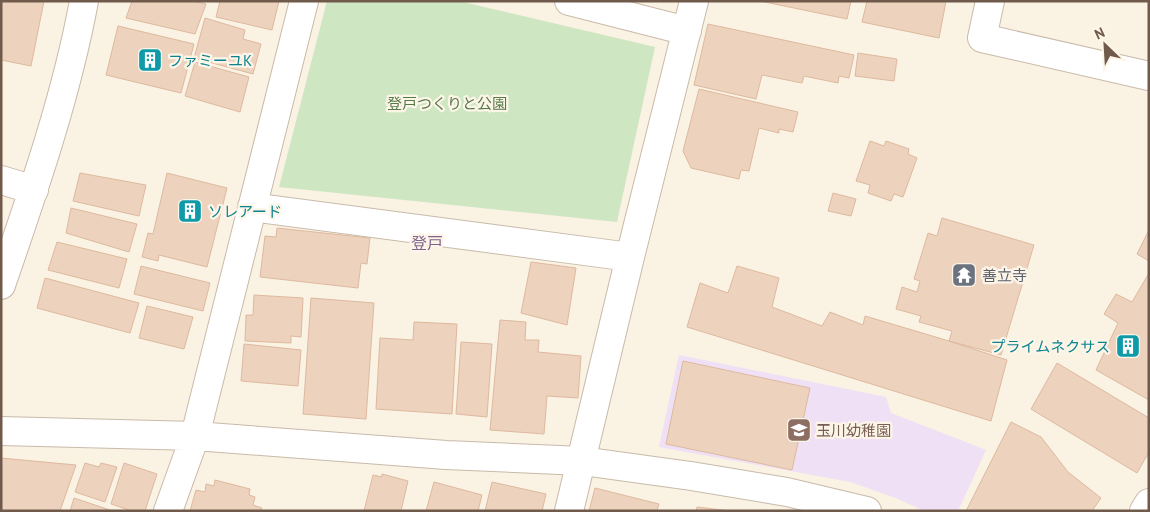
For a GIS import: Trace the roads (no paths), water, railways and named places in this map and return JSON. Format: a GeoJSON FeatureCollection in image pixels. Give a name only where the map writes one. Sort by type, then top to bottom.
{"type":"FeatureCollection","features":[{"type":"Feature","properties":{"kind":"street"},"geometry":{"type":"LineString","coordinates":[[1,285],[34,190],[75,49],[84,1]]}},
{"type":"Feature","properties":{"kind":"street"},"geometry":{"type":"LineString","coordinates":[[168,511],[195,436],[304,1]]}},
{"type":"Feature","properties":{"kind":"street"},"geometry":{"type":"LineString","coordinates":[[569,1],[687,31]]}},
{"type":"Feature","properties":{"kind":"street"},"geometry":{"type":"LineString","coordinates":[[569,511],[694,1]]}},
{"type":"Feature","properties":{"kind":"street"},"geometry":{"type":"LineString","coordinates":[[990,1],[982,38],[1149,76]]}},
{"type":"Feature","properties":{"kind":"street"},"geometry":{"type":"LineString","coordinates":[[1,180],[34,190]]}},
{"type":"Feature","properties":{"kind":"street"},"geometry":{"type":"LineString","coordinates":[[252,207],[630,257]]}},
{"type":"Feature","properties":{"kind":"street"},"geometry":{"type":"LineString","coordinates":[[1,431],[195,436],[446,455],[582,461],[787,492],[857,510]]}},
{"type":"Feature","properties":{"kind":"street"},"geometry":{"type":"LineString","coordinates":[[1144,511],[1149,503]]}},
{"type":"Feature","properties":{"kind":"place","name":"ファミーユK"},"geometry":{"type":"Point","coordinates":[150,60]}},
{"type":"Feature","properties":{"kind":"place","name":"ソレアード"},"geometry":{"type":"Point","coordinates":[190,211]}},
{"type":"Feature","properties":{"kind":"place","name":"善立寺"},"geometry":{"type":"Point","coordinates":[964,275]}},
{"type":"Feature","properties":{"kind":"place","name":"プライムネクサス"},"geometry":{"type":"Point","coordinates":[1128,346]}},
{"type":"Feature","properties":{"kind":"place","name":"玉川幼稚園"},"geometry":{"type":"Point","coordinates":[799,430]}},
{"type":"Feature","properties":{"kind":"district","name":"登戸"},"geometry":{"type":"Point","coordinates":[427,243]}},
{"type":"Feature","properties":{"kind":"park label","name":"登戸つくりと公園"},"geometry":{"type":"Point","coordinates":[447,103]}}]}
